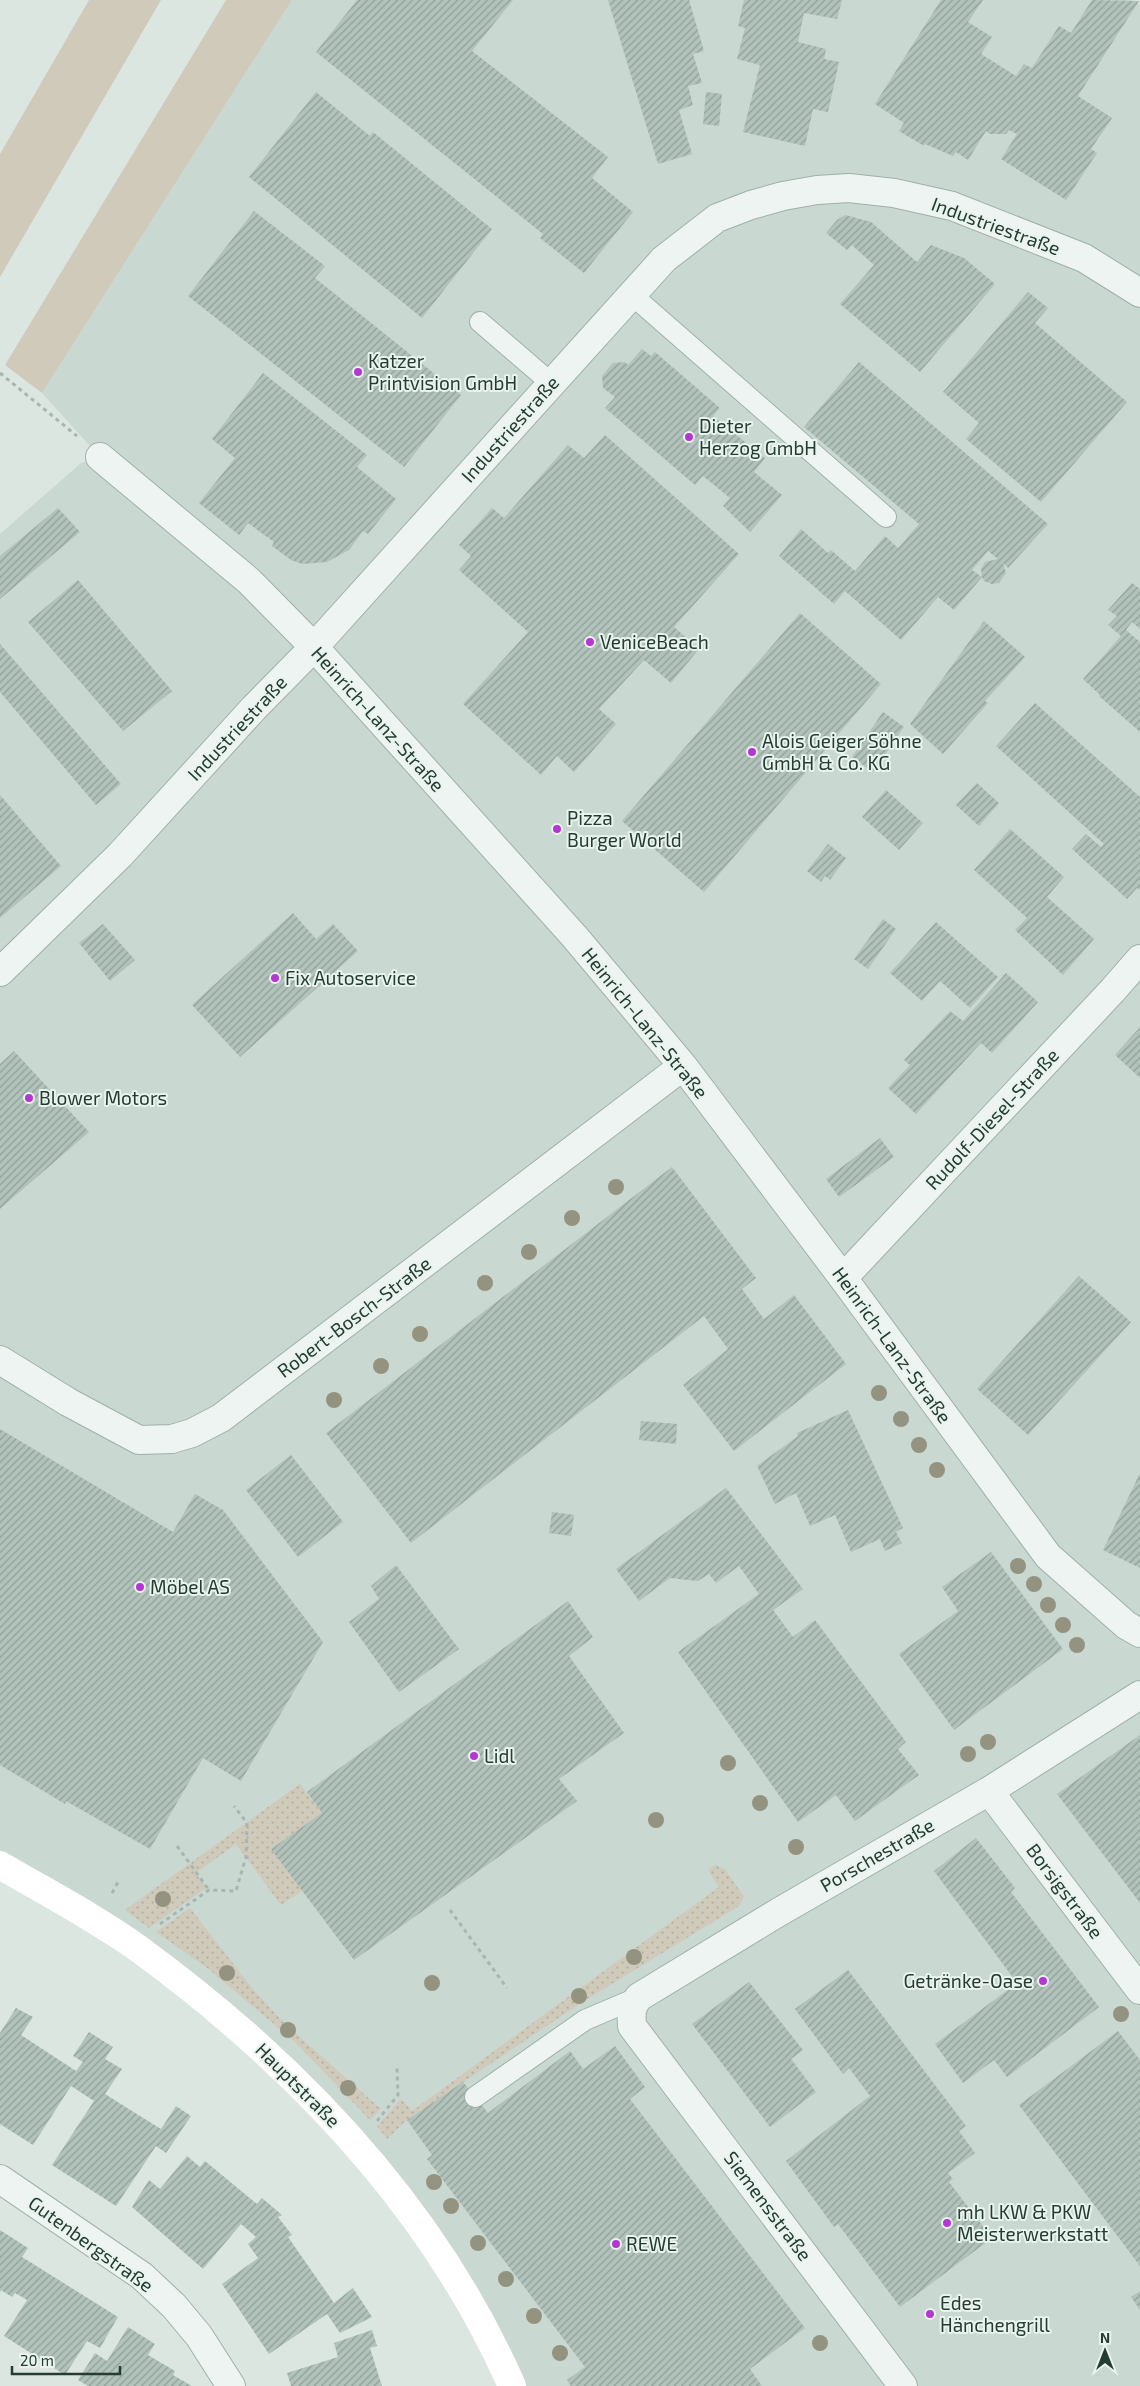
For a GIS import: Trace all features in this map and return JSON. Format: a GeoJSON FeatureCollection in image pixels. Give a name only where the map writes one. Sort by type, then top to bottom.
{"type":"FeatureCollection","features":[{"type":"Feature","properties":{"kind":"street","name":"Industriestraße"},"geometry":{"type":"LineString","coordinates":[[0,972],[120,855],[254,708],[314,647],[664,259],[718,218],[783,196],[817,190],[849,188],[894,193],[952,206],[1084,258],[1140,293]]}},
{"type":"Feature","properties":{"kind":"street","name":"Heinrich-Lanz-Straße"},"geometry":{"type":"LineString","coordinates":[[100,457],[248,581],[314,647],[574,936],[683,1066],[843,1278],[1048,1556],[1126,1625],[1140,1633]]}},
{"type":"Feature","properties":{"kind":"street","name":"Rudolf-Diesel-Straße"},"geometry":{"type":"LineString","coordinates":[[843,1278],[1114,990],[1140,959]]}},
{"type":"Feature","properties":{"kind":"street","name":"Robert-Bosch-Straße"},"geometry":{"type":"LineString","coordinates":[[0,1360],[68,1402],[139,1440],[172,1439],[192,1433],[222,1418],[683,1066]]}},
{"type":"Feature","properties":{"kind":"street","name":"Porschestraße"},"geometry":{"type":"LineString","coordinates":[[639,1997],[779,1912],[989,1791],[1140,1695]]}},
{"type":"Feature","properties":{"kind":"street","name":"Borsigstraße"},"geometry":{"type":"LineString","coordinates":[[989,1791],[1140,1990]]}},
{"type":"Feature","properties":{"kind":"street","name":"Hauptstraße"},"geometry":{"type":"LineString","coordinates":[[0,1865],[138,1948],[258,2043],[318,2101],[358,2144],[400,2195],[441,2253],[478,2315],[512,2386]]}},
{"type":"Feature","properties":{"kind":"street","name":"Siemensstraße"},"geometry":{"type":"LineString","coordinates":[[639,1997],[631,2012],[632,2026],[903,2386]]}},
{"type":"Feature","properties":{"kind":"street","name":"Gutenbergstraße"},"geometry":{"type":"LineString","coordinates":[[0,2179],[142,2276],[174,2306],[199,2336],[231,2386]]}},
{"type":"Feature","properties":{"kind":"lane"},"geometry":{"type":"LineString","coordinates":[[632,295],[886,517]]}},
{"type":"Feature","properties":{"kind":"lane"},"geometry":{"type":"LineString","coordinates":[[480,322],[551,383]]}},
{"type":"Feature","properties":{"kind":"lane"},"geometry":{"type":"LineString","coordinates":[[475,2097],[584,2020],[639,1997]]}},
{"type":"Feature","properties":{"kind":"path"},"geometry":{"type":"LineString","coordinates":[[0,373],[100,457]]}},
{"type":"Feature","properties":{"kind":"path"},"geometry":{"type":"LineString","coordinates":[[138,1948],[152,1930],[209,1890],[236,1890],[246,1857],[246,1823],[234,1806]]}},
{"type":"Feature","properties":{"kind":"path"},"geometry":{"type":"LineString","coordinates":[[177,1846],[209,1890]]}},
{"type":"Feature","properties":{"kind":"path"},"geometry":{"type":"LineString","coordinates":[[450,1910],[507,1988]]}},
{"type":"Feature","properties":{"kind":"path"},"geometry":{"type":"LineString","coordinates":[[358,2144],[398,2095],[397,2065]]}},
{"type":"Feature","properties":{"kind":"shaded area"},"geometry":{"type":"Polygon","coordinates":[[[89,0],[161,0],[0,277],[0,154],[89,0]]]}},
{"type":"Feature","properties":{"kind":"shaded area"},"geometry":{"type":"Polygon","coordinates":[[[226,0],[292,0],[42,393],[5,365],[226,0]]]}},
{"type":"Feature","properties":{"kind":"shaded area"},"geometry":{"type":"Polygon","coordinates":[[[292,0],[1129,0],[1140,3],[1140,2386],[497,2386],[467,2309],[431,2255],[258,2043],[0,1865],[0,534],[81,463],[100,457],[42,393],[292,0]]]}},
{"type":"Feature","properties":{"kind":"shaded area"},"geometry":{"type":"Polygon","coordinates":[[[300,1784],[322,1813],[302,1891],[281,1905],[236,1844],[196,1873],[206,1888],[149,1928],[125,1910],[300,1784]]]}},
{"type":"Feature","properties":{"kind":"shaded area"},"geometry":{"type":"Polygon","coordinates":[[[715,1865],[725,1869],[744,1897],[739,1906],[584,2001],[407,2120],[387,2139],[377,2126],[401,2099],[412,2111],[719,1887],[708,1870],[715,1865]]]}},
{"type":"Feature","properties":{"kind":"shaded area"},"geometry":{"type":"Polygon","coordinates":[[[190,1908],[252,1988],[285,2024],[381,2109],[370,2120],[294,2041],[206,1967],[156,1932],[190,1908]]]}},
{"type":"Feature","properties":{"kind":"building"},"geometry":{"type":"Polygon","coordinates":[[[357,0],[513,0],[472,51],[608,157],[592,178],[633,212],[584,273],[540,238],[543,234],[316,52],[357,0]]]}},
{"type":"Feature","properties":{"kind":"building"},"geometry":{"type":"Polygon","coordinates":[[[608,0],[689,0],[704,51],[693,54],[702,83],[688,86],[693,105],[679,110],[692,154],[658,164],[608,0]]]}},
{"type":"Feature","properties":{"kind":"building"},"geometry":{"type":"Polygon","coordinates":[[[744,0],[842,0],[837,19],[804,13],[798,42],[826,49],[824,59],[839,62],[828,112],[813,109],[805,146],[743,132],[760,65],[737,59],[745,28],[738,26],[744,0]]]}},
{"type":"Feature","properties":{"kind":"building"},"geometry":{"type":"Polygon","coordinates":[[[941,0],[983,0],[968,22],[992,37],[981,54],[1016,76],[1024,64],[1032,68],[1059,26],[1071,33],[1092,0],[1139,1],[1078,96],[1112,118],[1091,149],[1097,153],[1066,200],[1001,159],[1017,134],[1009,130],[1006,134],[990,134],[986,131],[968,160],[956,152],[953,156],[925,144],[924,146],[899,131],[904,123],[875,104],[941,0]]]}},
{"type":"Feature","properties":{"kind":"building"},"geometry":{"type":"Polygon","coordinates":[[[316,92],[370,136],[373,132],[492,229],[422,318],[249,177],[316,92]]]}},
{"type":"Feature","properties":{"kind":"building"},"geometry":{"type":"Polygon","coordinates":[[[706,92],[722,94],[719,126],[703,124],[706,92]]]}},
{"type":"Feature","properties":{"kind":"building","name":"Katzer Printvision GmbH"},"geometry":{"type":"Polygon","coordinates":[[[254,211],[325,266],[315,278],[461,395],[404,467],[188,296],[254,211]]]}},
{"type":"Feature","properties":{"kind":"building"},"geometry":{"type":"Polygon","coordinates":[[[845,215],[871,222],[917,262],[931,245],[964,258],[995,284],[920,372],[840,304],[874,265],[852,245],[847,250],[826,233],[837,220],[845,215]]]}},
{"type":"Feature","properties":{"kind":"building"},"geometry":{"type":"Polygon","coordinates":[[[1028,292],[1048,308],[1035,323],[1127,402],[1041,502],[966,439],[979,423],[943,392],[1028,292]]]}},
{"type":"Feature","properties":{"kind":"building","name":"Dieter Herzog GmbH"},"geometry":{"type":"Polygon","coordinates":[[[642,349],[651,356],[655,352],[720,408],[713,416],[765,458],[754,472],[782,495],[750,532],[723,506],[730,498],[703,476],[695,485],[605,408],[615,397],[603,388],[602,376],[613,363],[625,362],[628,365],[642,349]]]}},
{"type":"Feature","properties":{"kind":"building"},"geometry":{"type":"Polygon","coordinates":[[[859,362],[1048,524],[1008,568],[1003,563],[1006,573],[999,583],[992,584],[984,581],[982,577],[954,610],[938,597],[901,640],[845,591],[834,604],[779,556],[801,529],[828,553],[831,550],[855,571],[885,536],[898,548],[919,524],[804,427],[859,362]],[[988,551],[972,570],[982,577],[981,569],[985,562],[998,559],[988,551]]]}},
{"type":"Feature","properties":{"kind":"building"},"geometry":{"type":"Polygon","coordinates":[[[263,373],[367,455],[357,467],[396,499],[368,534],[363,531],[349,550],[327,562],[302,564],[291,560],[272,546],[274,542],[248,523],[239,535],[199,503],[235,458],[212,439],[263,373]]]}},
{"type":"Feature","properties":{"kind":"building"},"geometry":{"type":"Polygon","coordinates":[[[605,435],[739,554],[674,627],[699,649],[671,683],[644,660],[599,709],[616,724],[574,772],[557,756],[541,775],[463,704],[528,632],[459,570],[471,556],[459,545],[492,508],[504,518],[568,445],[584,458],[605,435]]]}},
{"type":"Feature","properties":{"kind":"building"},"geometry":{"type":"Polygon","coordinates":[[[58,508],[80,532],[0,599],[0,556],[58,508]]]}},
{"type":"Feature","properties":{"kind":"building"},"geometry":{"type":"Polygon","coordinates":[[[78,580],[172,691],[123,731],[28,622],[78,580]]]}},
{"type":"Feature","properties":{"kind":"building"},"geometry":{"type":"Polygon","coordinates":[[[1132,583],[1140,589],[1140,629],[1132,622],[1126,630],[1140,642],[1140,732],[1099,696],[1083,679],[1121,636],[1108,625],[1117,616],[1108,610],[1132,583]]]}},
{"type":"Feature","properties":{"kind":"building","name":"Alois Geiger Söhne GmbH & Co. KG"},"geometry":{"type":"Polygon","coordinates":[[[800,613],[881,684],[704,892],[622,821],[800,613]]]}},
{"type":"Feature","properties":{"kind":"building"},"geometry":{"type":"Polygon","coordinates":[[[984,621],[1025,657],[985,701],[988,703],[943,754],[910,724],[984,621]]]}},
{"type":"Feature","properties":{"kind":"building"},"geometry":{"type":"Polygon","coordinates":[[[0,644],[121,784],[96,805],[0,692],[0,644]]]}},
{"type":"Feature","properties":{"kind":"building"},"geometry":{"type":"Polygon","coordinates":[[[1035,703],[1140,797],[1140,890],[1137,888],[1127,899],[1072,849],[1086,834],[1101,847],[1104,844],[996,746],[1035,703]]]}},
{"type":"Feature","properties":{"kind":"building"},"geometry":{"type":"Polygon","coordinates":[[[883,712],[904,727],[873,772],[852,757],[883,712]]]}},
{"type":"Feature","properties":{"kind":"building"},"geometry":{"type":"Polygon","coordinates":[[[977,783],[999,803],[979,826],[956,805],[977,783]]]}},
{"type":"Feature","properties":{"kind":"building"},"geometry":{"type":"Polygon","coordinates":[[[886,790],[923,823],[899,850],[862,817],[886,790]]]}},
{"type":"Feature","properties":{"kind":"building"},"geometry":{"type":"Polygon","coordinates":[[[0,795],[61,866],[0,918],[0,795]]]}},
{"type":"Feature","properties":{"kind":"building"},"geometry":{"type":"Polygon","coordinates":[[[1010,829],[1064,877],[1047,897],[1094,939],[1063,975],[1015,930],[1027,918],[974,870],[1010,829]]]}},
{"type":"Feature","properties":{"kind":"building"},"geometry":{"type":"Polygon","coordinates":[[[828,844],[846,858],[830,880],[825,876],[821,882],[807,871],[828,844]]]}},
{"type":"Feature","properties":{"kind":"building","name":"Fix Autoservice"},"geometry":{"type":"Polygon","coordinates":[[[293,913],[316,939],[333,924],[358,951],[240,1057],[192,1005],[293,913]]]}},
{"type":"Feature","properties":{"kind":"building"},"geometry":{"type":"Polygon","coordinates":[[[883,919],[896,929],[868,969],[854,959],[883,919]]]}},
{"type":"Feature","properties":{"kind":"building"},"geometry":{"type":"Polygon","coordinates":[[[936,922],[998,977],[970,1008],[940,981],[922,1001],[890,973],[936,922]]]}},
{"type":"Feature","properties":{"kind":"building"},"geometry":{"type":"Polygon","coordinates":[[[103,924],[135,960],[110,981],[79,943],[103,924]]]}},
{"type":"Feature","properties":{"kind":"building"},"geometry":{"type":"Polygon","coordinates":[[[1006,973],[1038,1002],[992,1053],[981,1043],[916,1114],[888,1088],[910,1065],[904,1060],[950,1011],[963,1021],[1006,973]]]}},
{"type":"Feature","properties":{"kind":"building"},"geometry":{"type":"Polygon","coordinates":[[[1140,1027],[1140,1078],[1115,1055],[1140,1027]]]}},
{"type":"Feature","properties":{"kind":"building","name":"Blower Motors"},"geometry":{"type":"Polygon","coordinates":[[[14,1051],[89,1132],[0,1209],[0,1064],[14,1051]]]}},
{"type":"Feature","properties":{"kind":"building"},"geometry":{"type":"Polygon","coordinates":[[[880,1138],[894,1157],[839,1197],[826,1179],[880,1138]]]}},
{"type":"Feature","properties":{"kind":"building"},"geometry":{"type":"Polygon","coordinates":[[[672,1167],[756,1278],[742,1289],[764,1319],[794,1295],[846,1364],[734,1451],[683,1385],[728,1349],[704,1316],[411,1543],[326,1433],[672,1167]]]}},
{"type":"Feature","properties":{"kind":"building"},"geometry":{"type":"Polygon","coordinates":[[[1079,1276],[1131,1322],[1028,1435],[977,1389],[1079,1276]]]}},
{"type":"Feature","properties":{"kind":"building"},"geometry":{"type":"Polygon","coordinates":[[[848,1410],[903,1528],[896,1532],[902,1543],[885,1551],[880,1539],[851,1552],[835,1515],[810,1526],[796,1493],[775,1504],[757,1466],[798,1436],[797,1433],[848,1410]]]}},
{"type":"Feature","properties":{"kind":"building"},"geometry":{"type":"Polygon","coordinates":[[[641,1421],[677,1424],[676,1444],[639,1440],[641,1421]]]}},
{"type":"Feature","properties":{"kind":"building","name":"Möbel AS"},"geometry":{"type":"Polygon","coordinates":[[[0,1429],[173,1532],[195,1494],[223,1510],[323,1642],[241,1781],[203,1758],[150,1849],[66,1801],[65,1804],[0,1765],[0,1429]]]}},
{"type":"Feature","properties":{"kind":"building"},"geometry":{"type":"Polygon","coordinates":[[[291,1455],[343,1522],[298,1557],[246,1490],[291,1455]]]}},
{"type":"Feature","properties":{"kind":"building"},"geometry":{"type":"Polygon","coordinates":[[[1140,1473],[1140,1568],[1103,1550],[1140,1473]]]}},
{"type":"Feature","properties":{"kind":"building"},"geometry":{"type":"Polygon","coordinates":[[[726,1488],[803,1589],[773,1610],[793,1637],[815,1620],[906,1742],[898,1749],[919,1775],[855,1821],[836,1795],[798,1822],[678,1652],[759,1594],[739,1566],[716,1583],[709,1574],[698,1581],[670,1578],[639,1601],[616,1569],[726,1488]]]}},
{"type":"Feature","properties":{"kind":"building"},"geometry":{"type":"Polygon","coordinates":[[[552,1512],[574,1515],[571,1536],[549,1533],[552,1512]]]}},
{"type":"Feature","properties":{"kind":"building"},"geometry":{"type":"Polygon","coordinates":[[[991,1552],[1063,1649],[954,1730],[899,1654],[958,1611],[942,1587],[991,1552]]]}},
{"type":"Feature","properties":{"kind":"building"},"geometry":{"type":"Polygon","coordinates":[[[396,1565],[459,1649],[399,1692],[349,1622],[379,1599],[371,1586],[396,1565]]]}},
{"type":"Feature","properties":{"kind":"building","name":"Lidl"},"geometry":{"type":"Polygon","coordinates":[[[568,1601],[593,1637],[569,1656],[624,1733],[559,1779],[577,1801],[354,1960],[271,1849],[322,1813],[307,1792],[568,1601]]]}},
{"type":"Feature","properties":{"kind":"building"},"geometry":{"type":"Polygon","coordinates":[[[1140,1735],[1140,1903],[1057,1794],[1140,1735]]]}},
{"type":"Feature","properties":{"kind":"building"},"geometry":{"type":"Polygon","coordinates":[[[976,1838],[1015,1888],[1011,1892],[1099,2007],[1007,2077],[994,2060],[963,2083],[935,2044],[1017,1983],[934,1871],[976,1838]]]}},
{"type":"Feature","properties":{"kind":"building"},"geometry":{"type":"Polygon","coordinates":[[[848,1970],[966,2126],[959,2131],[975,2153],[948,2173],[953,2179],[949,2182],[992,2238],[900,2307],[838,2224],[834,2227],[786,2161],[870,2096],[849,2068],[843,2074],[795,2009],[848,1970]]]}},
{"type":"Feature","properties":{"kind":"building"},"geometry":{"type":"Polygon","coordinates":[[[749,1982],[803,2050],[791,2059],[816,2092],[770,2127],[692,2024],[749,1982]]]}},
{"type":"Feature","properties":{"kind":"building"},"geometry":{"type":"Polygon","coordinates":[[[16,2008],[33,2017],[21,2035],[76,2071],[83,2062],[73,2056],[89,2032],[113,2047],[105,2059],[122,2069],[105,2094],[161,2129],[176,2106],[191,2116],[166,2153],[156,2146],[116,2206],[52,2165],[94,2101],[71,2086],[33,2145],[0,2124],[0,2033],[16,2008]]]}},
{"type":"Feature","properties":{"kind":"building"},"geometry":{"type":"Polygon","coordinates":[[[1118,2031],[1140,2060],[1140,2266],[1019,2105],[1118,2031]]]}},
{"type":"Feature","properties":{"kind":"building","name":"REWE"},"geometry":{"type":"Polygon","coordinates":[[[615,2046],[645,2087],[630,2099],[805,2328],[750,2369],[762,2386],[571,2386],[567,2380],[585,2367],[427,2159],[432,2155],[407,2120],[463,2082],[488,2113],[570,2051],[583,2069],[615,2046]]]}},
{"type":"Feature","properties":{"kind":"building"},"geometry":{"type":"Polygon","coordinates":[[[187,2156],[200,2167],[205,2161],[257,2204],[262,2198],[282,2215],[278,2217],[292,2235],[288,2237],[334,2303],[353,2288],[372,2317],[340,2333],[327,2314],[269,2354],[222,2284],[258,2258],[248,2244],[256,2237],[241,2224],[203,2269],[132,2207],[149,2180],[160,2189],[187,2156]]]}},
{"type":"Feature","properties":{"kind":"building"},"geometry":{"type":"Polygon","coordinates":[[[0,2230],[28,2248],[22,2257],[118,2317],[100,2348],[87,2341],[65,2375],[4,2336],[27,2300],[15,2293],[12,2297],[1,2290],[0,2293],[0,2230]]]}},
{"type":"Feature","properties":{"kind":"building"},"geometry":{"type":"Polygon","coordinates":[[[1140,2291],[1140,2310],[1131,2297],[1140,2291]]]}},
{"type":"Feature","properties":{"kind":"building"},"geometry":{"type":"Polygon","coordinates":[[[128,2327],[155,2344],[148,2355],[175,2371],[173,2375],[192,2386],[88,2386],[78,2380],[95,2353],[107,2361],[128,2327]]]}},
{"type":"Feature","properties":{"kind":"building"},"geometry":{"type":"Polygon","coordinates":[[[372,2330],[377,2346],[370,2348],[382,2386],[291,2386],[287,2373],[338,2357],[334,2343],[372,2330]]]}},
{"type":"Feature","properties":{"kind":"place","name":"Katzer Printvision GmbH"},"geometry":{"type":"Point","coordinates":[358,372]}},
{"type":"Feature","properties":{"kind":"place","name":"Dieter Herzog GmbH"},"geometry":{"type":"Point","coordinates":[689,437]}},
{"type":"Feature","properties":{"kind":"place","name":"VeniceBeach"},"geometry":{"type":"Point","coordinates":[590,642]}},
{"type":"Feature","properties":{"kind":"place","name":"Alois Geiger Söhne GmbH & Co. KG"},"geometry":{"type":"Point","coordinates":[752,752]}},
{"type":"Feature","properties":{"kind":"place","name":"Pizza Burger World"},"geometry":{"type":"Point","coordinates":[557,829]}},
{"type":"Feature","properties":{"kind":"place","name":"Fix Autoservice"},"geometry":{"type":"Point","coordinates":[275,978]}},
{"type":"Feature","properties":{"kind":"place","name":"Blower Motors"},"geometry":{"type":"Point","coordinates":[29,1098]}},
{"type":"Feature","properties":{"kind":"place","name":"Möbel AS"},"geometry":{"type":"Point","coordinates":[140,1587]}},
{"type":"Feature","properties":{"kind":"place","name":"Lidl"},"geometry":{"type":"Point","coordinates":[474,1756]}},
{"type":"Feature","properties":{"kind":"place","name":"Getränke-Oase"},"geometry":{"type":"Point","coordinates":[1043,1981]}},
{"type":"Feature","properties":{"kind":"place","name":"mh LKW & PKW Meisterwerkstatt"},"geometry":{"type":"Point","coordinates":[947,2223]}},
{"type":"Feature","properties":{"kind":"place","name":"REWE"},"geometry":{"type":"Point","coordinates":[616,2244]}},
{"type":"Feature","properties":{"kind":"place","name":"Edes Hänchengrill"},"geometry":{"type":"Point","coordinates":[930,2314]}}]}
